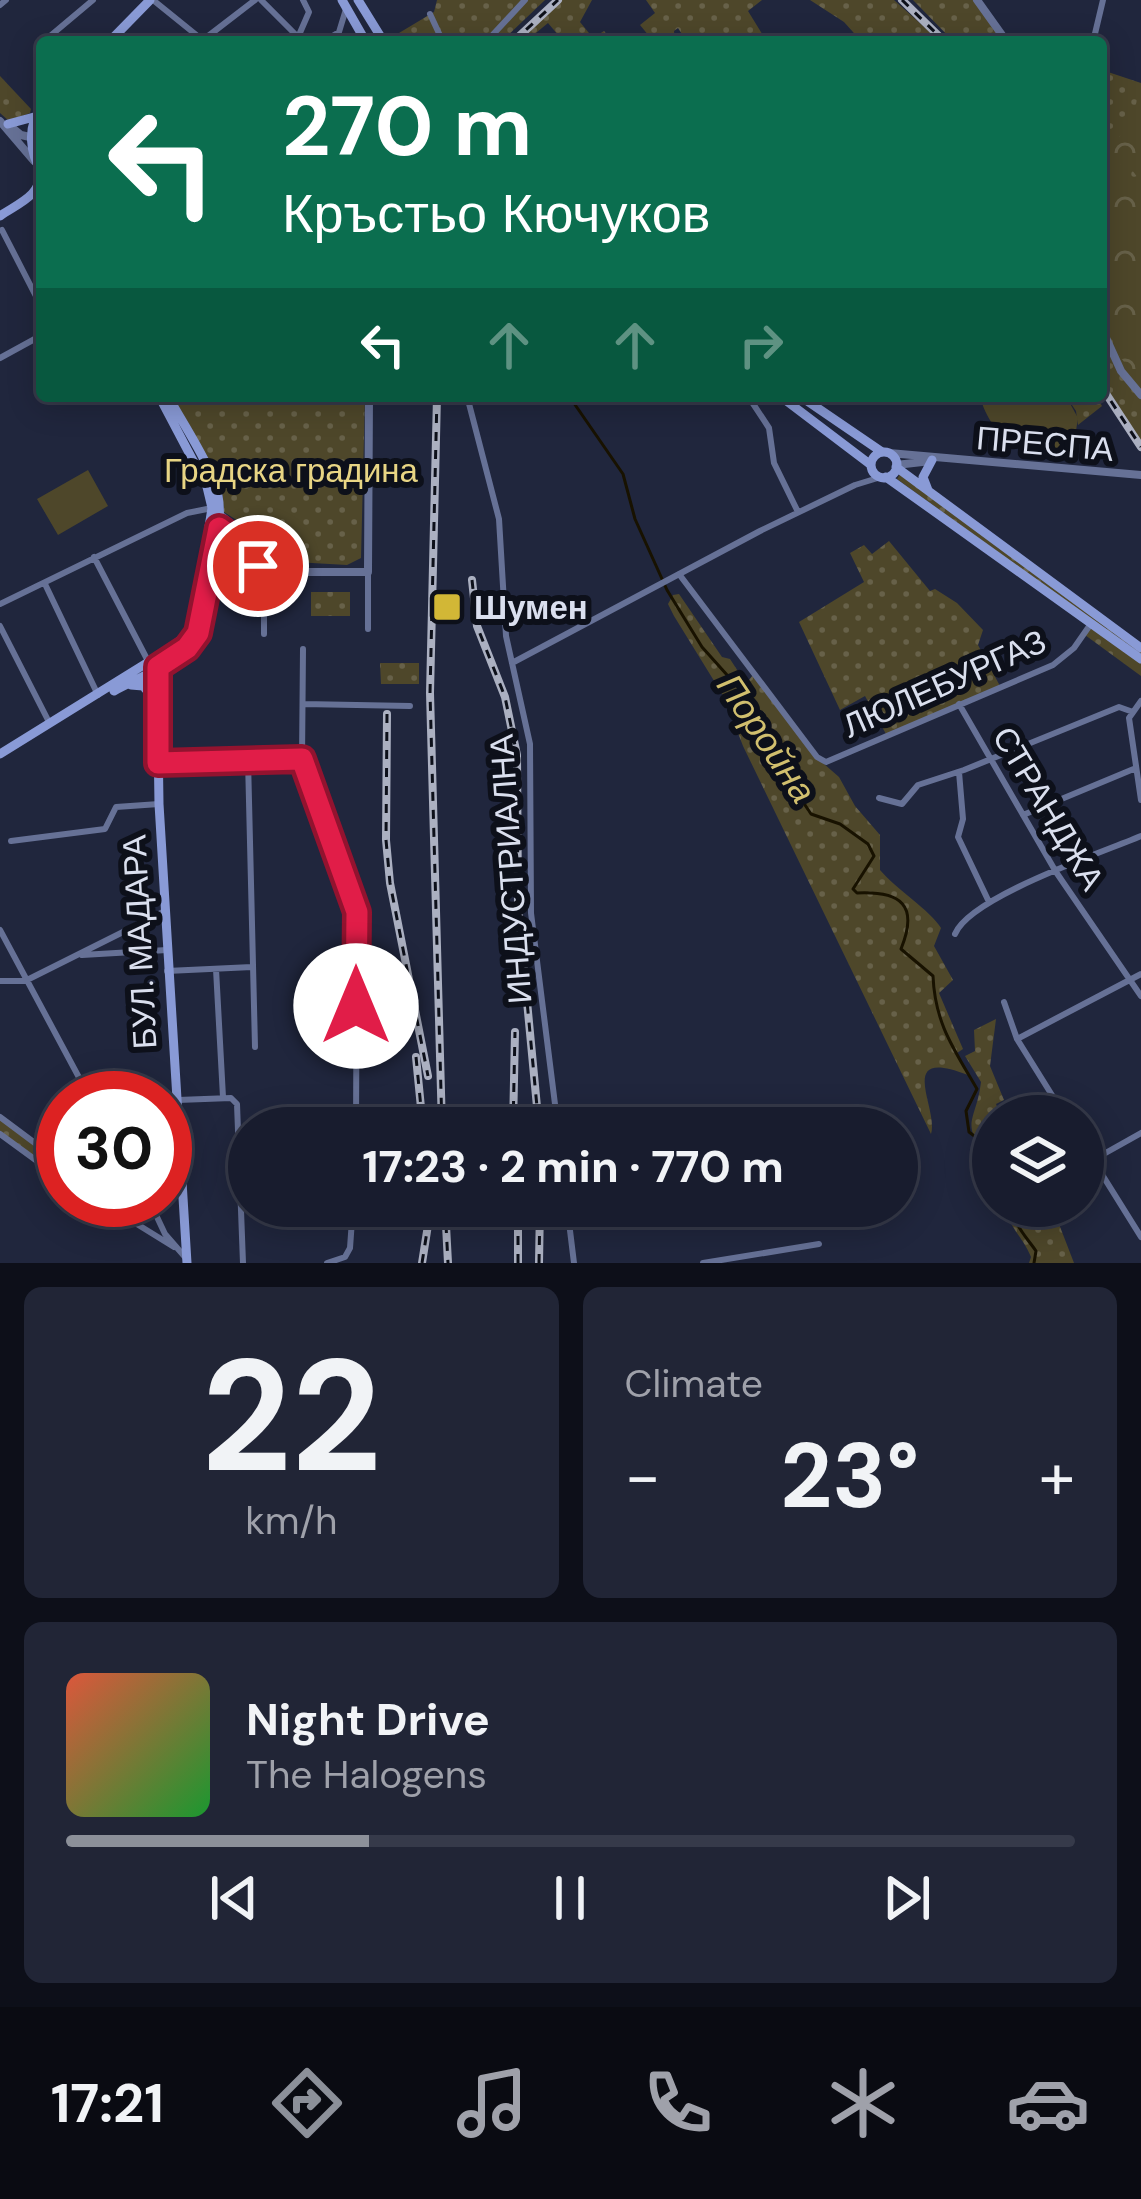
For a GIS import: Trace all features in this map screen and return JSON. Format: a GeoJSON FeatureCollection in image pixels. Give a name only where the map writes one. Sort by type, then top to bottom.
{"type":"FeatureCollection","features":[{"type":"Feature","properties":{"kind":"main road"},"geometry":{"type":"LineString","coordinates":[[115,36],[152,0]]}},
{"type":"Feature","properties":{"kind":"main road"},"geometry":{"type":"LineString","coordinates":[[358,0],[380,36]]}},
{"type":"Feature","properties":{"kind":"main road"},"geometry":{"type":"LineString","coordinates":[[344,4],[363,36]]}},
{"type":"Feature","properties":{"kind":"main road"},"geometry":{"type":"LineString","coordinates":[[3,120],[36,112]]}},
{"type":"Feature","properties":{"kind":"main road"},"geometry":{"type":"LineString","coordinates":[[0,216],[36,189]]}},
{"type":"Feature","properties":{"kind":"main road"},"geometry":{"type":"LineString","coordinates":[[0,216],[36,197]]}},
{"type":"Feature","properties":{"kind":"main road"},"geometry":{"type":"LineString","coordinates":[[71,712],[187,648],[198,633],[217,490],[167,402]]}},
{"type":"Feature","properties":{"kind":"main road"},"geometry":{"type":"LineString","coordinates":[[788,402],[883,477],[1141,659]]}},
{"type":"Feature","properties":{"kind":"main road"},"geometry":{"type":"LineString","coordinates":[[809,402],[886,453],[931,495],[1141,648]]}},
{"type":"Feature","properties":{"kind":"main road"},"geometry":{"type":"LineString","coordinates":[[871,466],[874,456],[886,453]]}},
{"type":"Feature","properties":{"kind":"main road"},"geometry":{"type":"LineString","coordinates":[[931,495],[923,477],[938,459]]}},
{"type":"Feature","properties":{"kind":"main road"},"geometry":{"type":"LineString","coordinates":[[883,477],[896,466]]}},
{"type":"Feature","properties":{"kind":"main road"},"geometry":{"type":"LineString","coordinates":[[0,754],[120,688],[153,664]]}},
{"type":"Feature","properties":{"kind":"main road","name":"БУЛ. МАДАРА"},"geometry":{"type":"LineString","coordinates":[[153,664],[158,763]]}},
{"type":"Feature","properties":{"kind":"main road","name":"БУЛ. МАДАРА"},"geometry":{"type":"LineString","coordinates":[[153,664],[173,1071]]}},
{"type":"Feature","properties":{"kind":"main road"},"geometry":{"type":"LineString","coordinates":[[120,688],[138,684],[151,695]]}},
{"type":"Feature","properties":{"kind":"main road","name":"БУЛ. МАДАРА"},"geometry":{"type":"LineString","coordinates":[[184,1227],[186,1260]]}},
{"type":"Feature","properties":{"kind":"street"},"geometry":{"type":"LineString","coordinates":[[50,36],[93,0]]}},
{"type":"Feature","properties":{"kind":"street"},"geometry":{"type":"LineString","coordinates":[[152,0],[198,36]]}},
{"type":"Feature","properties":{"kind":"street"},"geometry":{"type":"LineString","coordinates":[[211,36],[258,0],[297,36]]}},
{"type":"Feature","properties":{"kind":"street"},"geometry":{"type":"LineString","coordinates":[[301,36],[309,12],[303,0]]}},
{"type":"Feature","properties":{"kind":"street"},"geometry":{"type":"LineString","coordinates":[[492,36],[525,0]]}},
{"type":"Feature","properties":{"kind":"street"},"geometry":{"type":"LineString","coordinates":[[977,0],[1003,36]]}},
{"type":"Feature","properties":{"kind":"street"},"geometry":{"type":"LineString","coordinates":[[1094,36],[1103,0]]}},
{"type":"Feature","properties":{"kind":"street"},"geometry":{"type":"LineString","coordinates":[[333,36],[343,23],[344,4]]}},
{"type":"Feature","properties":{"kind":"street"},"geometry":{"type":"LineString","coordinates":[[430,14],[440,36]]}},
{"type":"Feature","properties":{"kind":"street"},"geometry":{"type":"LineString","coordinates":[[3,120],[36,141]]}},
{"type":"Feature","properties":{"kind":"street"},"geometry":{"type":"LineString","coordinates":[[3,120],[36,164]]}},
{"type":"Feature","properties":{"kind":"street"},"geometry":{"type":"LineString","coordinates":[[2,230],[36,296]]}},
{"type":"Feature","properties":{"kind":"street"},"geometry":{"type":"LineString","coordinates":[[1,356],[36,337]]}},
{"type":"Feature","properties":{"kind":"street"},"geometry":{"type":"LineString","coordinates":[[1107,343],[1141,395]]}},
{"type":"Feature","properties":{"kind":"street"},"geometry":{"type":"LineString","coordinates":[[368,629],[369,402]]}},
{"type":"Feature","properties":{"kind":"street","name":"ИНДУСТРИАЛНА"},"geometry":{"type":"LineString","coordinates":[[469,402],[499,519],[504,621],[530,744],[531,914],[555,1107]]}},
{"type":"Feature","properties":{"kind":"street"},"geometry":{"type":"LineString","coordinates":[[752,402],[769,428],[774,463],[798,512]]}},
{"type":"Feature","properties":{"kind":"street"},"geometry":{"type":"LineString","coordinates":[[886,453],[938,459]]}},
{"type":"Feature","properties":{"kind":"street"},"geometry":{"type":"LineString","coordinates":[[896,466],[938,459]]}},
{"type":"Feature","properties":{"kind":"street","name":"ПРЕСПА"},"geometry":{"type":"LineString","coordinates":[[938,459],[1141,475]]}},
{"type":"Feature","properties":{"kind":"street"},"geometry":{"type":"LineString","coordinates":[[856,484],[871,466]]}},
{"type":"Feature","properties":{"kind":"street"},"geometry":{"type":"LineString","coordinates":[[512,663],[798,512],[856,484],[883,477]]}},
{"type":"Feature","properties":{"kind":"street"},"geometry":{"type":"LineString","coordinates":[[0,604],[187,513],[215,518],[250,570],[368,572]]}},
{"type":"Feature","properties":{"kind":"street"},"geometry":{"type":"LineString","coordinates":[[94,557],[153,664]]}},
{"type":"Feature","properties":{"kind":"street"},"geometry":{"type":"LineString","coordinates":[[264,573],[265,634]]}},
{"type":"Feature","properties":{"kind":"street","name":"ЛЮЛЕБУРГАЗ"},"geometry":{"type":"LineString","coordinates":[[675,576],[821,760],[1053,664],[1074,649],[1091,623]]}},
{"type":"Feature","properties":{"kind":"street"},"geometry":{"type":"LineString","coordinates":[[44,583],[98,694]]}},
{"type":"Feature","properties":{"kind":"street"},"geometry":{"type":"LineString","coordinates":[[0,626],[4,645],[50,724]]}},
{"type":"Feature","properties":{"kind":"street"},"geometry":{"type":"LineString","coordinates":[[303,649],[302,759],[357,912],[356,1107]]}},
{"type":"Feature","properties":{"kind":"street"},"geometry":{"type":"LineString","coordinates":[[1141,701],[1130,718],[1141,800]]}},
{"type":"Feature","properties":{"kind":"street"},"geometry":{"type":"LineString","coordinates":[[303,704],[410,706]]}},
{"type":"Feature","properties":{"kind":"street","name":"СТРАНДЖА"},"geometry":{"type":"LineString","coordinates":[[958,704],[1056,872],[1141,996]]}},
{"type":"Feature","properties":{"kind":"street"},"geometry":{"type":"LineString","coordinates":[[879,798],[902,804],[918,784],[991,760],[1119,706],[1133,712]]}},
{"type":"Feature","properties":{"kind":"street"},"geometry":{"type":"LineString","coordinates":[[158,763],[302,759]]}},
{"type":"Feature","properties":{"kind":"street"},"geometry":{"type":"LineString","coordinates":[[248,760],[255,1047]]}},
{"type":"Feature","properties":{"kind":"street"},"geometry":{"type":"LineString","coordinates":[[1023,815],[1136,768]]}},
{"type":"Feature","properties":{"kind":"street"},"geometry":{"type":"LineString","coordinates":[[959,772],[961,848],[989,902]]}},
{"type":"Feature","properties":{"kind":"street"},"geometry":{"type":"LineString","coordinates":[[11,841],[105,830],[116,807],[159,804]]}},
{"type":"Feature","properties":{"kind":"street"},"geometry":{"type":"LineString","coordinates":[[955,934],[962,920],[989,902],[1141,836]]}},
{"type":"Feature","properties":{"kind":"street"},"geometry":{"type":"LineString","coordinates":[[0,981],[25,981],[165,911]]}},
{"type":"Feature","properties":{"kind":"street"},"geometry":{"type":"LineString","coordinates":[[0,929],[75,1071]]}},
{"type":"Feature","properties":{"kind":"street"},"geometry":{"type":"LineString","coordinates":[[79,955],[166,950]]}},
{"type":"Feature","properties":{"kind":"street"},"geometry":{"type":"LineString","coordinates":[[167,971],[252,967]]}},
{"type":"Feature","properties":{"kind":"street"},"geometry":{"type":"LineString","coordinates":[[216,969],[223,1097]]}},
{"type":"Feature","properties":{"kind":"street"},"geometry":{"type":"LineString","coordinates":[[1017,1039],[1141,974]]}},
{"type":"Feature","properties":{"kind":"street"},"geometry":{"type":"LineString","coordinates":[[1004,1002],[1017,1039],[1052,1095]]}},
{"type":"Feature","properties":{"kind":"street"},"geometry":{"type":"LineString","coordinates":[[192,1099],[223,1097],[238,1104],[243,1263]]}},
{"type":"Feature","properties":{"kind":"street"},"geometry":{"type":"LineString","coordinates":[[1,1125],[36,1147]]}},
{"type":"Feature","properties":{"kind":"street"},"geometry":{"type":"LineString","coordinates":[[1,1125],[36,1156]]}},
{"type":"Feature","properties":{"kind":"street"},"geometry":{"type":"LineString","coordinates":[[1104,1154],[1141,1133]]}},
{"type":"Feature","properties":{"kind":"street"},"geometry":{"type":"LineString","coordinates":[[1104,1178],[1140,1236]]}},
{"type":"Feature","properties":{"kind":"street"},"geometry":{"type":"LineString","coordinates":[[143,1227],[174,1247]]}},
{"type":"Feature","properties":{"kind":"street"},"geometry":{"type":"LineString","coordinates":[[163,1227],[186,1260]]}},
{"type":"Feature","properties":{"kind":"street"},"geometry":{"type":"LineString","coordinates":[[332,1262],[350,1248],[352,1227]]}},
{"type":"Feature","properties":{"kind":"street"},"geometry":{"type":"LineString","coordinates":[[570,1227],[574,1263]]}},
{"type":"Feature","properties":{"kind":"street"},"geometry":{"type":"LineString","coordinates":[[703,1263],[819,1244]]}},
{"type":"Feature","properties":{"kind":"green space"},"geometry":{"type":"Polygon","coordinates":[[[437,0],[545,0],[507,36],[394,36],[434,12],[437,0]]]}},
{"type":"Feature","properties":{"kind":"green space"},"geometry":{"type":"Polygon","coordinates":[[[562,0],[592,0],[580,22],[591,36],[559,36],[548,23],[532,36],[522,36],[562,0]]]}},
{"type":"Feature","properties":{"kind":"green space"},"geometry":{"type":"Polygon","coordinates":[[[646,0],[762,0],[748,11],[763,36],[683,36],[678,28],[674,36],[649,36],[640,25],[655,13],[646,0]]]}},
{"type":"Feature","properties":{"kind":"green space"},"geometry":{"type":"Polygon","coordinates":[[[810,0],[894,0],[934,36],[857,36],[810,0]]]}},
{"type":"Feature","properties":{"kind":"green space"},"geometry":{"type":"Polygon","coordinates":[[[913,0],[977,0],[1003,36],[948,36],[913,0]]]}},
{"type":"Feature","properties":{"kind":"green space"},"geometry":{"type":"Polygon","coordinates":[[[1107,72],[1141,83],[1141,443],[1107,391],[1107,72]]]}},
{"type":"Feature","properties":{"kind":"green space"},"geometry":{"type":"Polygon","coordinates":[[[0,76],[30,113],[9,121],[0,113],[0,76]]]}},
{"type":"Feature","properties":{"kind":"green space"},"geometry":{"type":"Polygon","coordinates":[[[1137,99],[1141,101],[1141,182],[1132,170],[1107,159],[1107,144],[1114,148],[1137,99]]]}},
{"type":"Feature","properties":{"kind":"green space"},"geometry":{"type":"Polygon","coordinates":[[[1107,159],[1141,190],[1141,384],[1118,354],[1107,326],[1107,159]]]}},
{"type":"Feature","properties":{"kind":"green space","name":"Градска градина"},"geometry":{"type":"Polygon","coordinates":[[[175,402],[365,402],[361,558],[347,565],[260,560],[238,521],[224,512],[222,493],[175,402]]]}},
{"type":"Feature","properties":{"kind":"green space"},"geometry":{"type":"Polygon","coordinates":[[[982,402],[1069,402],[1078,418],[1075,437],[1046,454],[1032,453],[1005,438],[982,402]]]}},
{"type":"Feature","properties":{"kind":"green space"},"geometry":{"type":"Polygon","coordinates":[[[1070,402],[1100,402],[1102,406],[1078,425],[1070,402]]]}},
{"type":"Feature","properties":{"kind":"green space"},"geometry":{"type":"Polygon","coordinates":[[[88,470],[108,506],[58,535],[37,499],[88,470]]]}},
{"type":"Feature","properties":{"kind":"green space"},"geometry":{"type":"Polygon","coordinates":[[[900,474],[1141,651],[1141,656],[897,479],[900,474]]]}},
{"type":"Feature","properties":{"kind":"green space"},"geometry":{"type":"Polygon","coordinates":[[[889,541],[930,591],[935,589],[957,603],[983,630],[978,645],[1000,686],[886,734],[865,696],[840,710],[799,622],[864,582],[850,553],[864,545],[872,554],[889,541]]]}},
{"type":"Feature","properties":{"kind":"green space"},"geometry":{"type":"Polygon","coordinates":[[[311,592],[350,592],[350,616],[311,616],[311,592]]]}},
{"type":"Feature","properties":{"kind":"green space"},"geometry":{"type":"Polygon","coordinates":[[[679,594],[722,657],[730,659],[743,679],[753,675],[816,757],[839,777],[855,806],[880,835],[880,870],[941,928],[934,946],[953,980],[939,993],[963,1049],[957,1053],[968,1075],[945,1068],[932,1068],[926,1074],[931,1134],[743,746],[724,697],[668,604],[679,594]]]}},
{"type":"Feature","properties":{"kind":"green space"},"geometry":{"type":"Polygon","coordinates":[[[1091,623],[1141,659],[1141,676],[1085,635],[1091,623]]]}},
{"type":"Feature","properties":{"kind":"green space"},"geometry":{"type":"Polygon","coordinates":[[[380,663],[419,663],[419,684],[381,684],[380,663]]]}},
{"type":"Feature","properties":{"kind":"green space"},"geometry":{"type":"Polygon","coordinates":[[[996,1019],[990,1066],[1002,1095],[978,1095],[981,1082],[965,1056],[975,1051],[974,1030],[996,1019]]]}},
{"type":"Feature","properties":{"kind":"green space"},"geometry":{"type":"Polygon","coordinates":[[[0,1117],[36,1144],[36,1160],[0,1134],[0,1117]]]}},
{"type":"Feature","properties":{"kind":"green space"},"geometry":{"type":"Polygon","coordinates":[[[1014,1227],[1060,1227],[1074,1263],[1029,1263],[1031,1257],[1014,1227]]]}},
{"type":"Feature","properties":{"kind":"waterway","name":"Поройна"},"geometry":{"type":"LineString","coordinates":[[573,402],[623,474],[635,519],[667,590],[702,647],[753,704],[776,758],[803,791],[811,814],[840,824],[868,844],[874,856],[853,889],[895,898],[907,911],[901,949],[933,976],[942,1022],[977,1089],[974,1095]]}},
{"type":"Feature","properties":{"kind":"waterway","name":"Поройна"},"geometry":{"type":"LineString","coordinates":[[972,1099],[966,1111],[972,1134]]}},
{"type":"Feature","properties":{"kind":"waterway","name":"Поройна"},"geometry":{"type":"LineString","coordinates":[[1019,1227],[1036,1251],[1034,1263]]}},
{"type":"Feature","properties":{"kind":"railway"},"geometry":{"type":"LineString","coordinates":[[519,36],[558,0]]}},
{"type":"Feature","properties":{"kind":"railway"},"geometry":{"type":"LineString","coordinates":[[902,0],[939,36]]}},
{"type":"Feature","properties":{"kind":"railway"},"geometry":{"type":"LineString","coordinates":[[1107,395],[1141,447]]}},
{"type":"Feature","properties":{"kind":"railway"},"geometry":{"type":"LineString","coordinates":[[437,402],[430,693],[441,1107]]}},
{"type":"Feature","properties":{"kind":"railway"},"geometry":{"type":"LineString","coordinates":[[472,580],[477,626],[505,697],[517,755],[518,906],[537,1107]]}},
{"type":"Feature","properties":{"kind":"railway"},"geometry":{"type":"LineString","coordinates":[[387,714],[390,883],[428,1076]]}},
{"type":"Feature","properties":{"kind":"railway"},"geometry":{"type":"LineString","coordinates":[[513,1107],[515,1032]]}},
{"type":"Feature","properties":{"kind":"railway"},"geometry":{"type":"LineString","coordinates":[[416,1057],[421,1107]]}},
{"type":"Feature","properties":{"kind":"railway"},"geometry":{"type":"LineString","coordinates":[[422,1263],[428,1227]]}},
{"type":"Feature","properties":{"kind":"railway"},"geometry":{"type":"LineString","coordinates":[[446,1227],[448,1263]]}},
{"type":"Feature","properties":{"kind":"railway"},"geometry":{"type":"LineString","coordinates":[[518,1227],[518,1263]]}},
{"type":"Feature","properties":{"kind":"railway"},"geometry":{"type":"LineString","coordinates":[[539,1263],[540,1227]]}},
{"type":"Feature","properties":{"kind":"place","name":"Шумен"},"geometry":{"type":"Point","coordinates":[447,607]}},
{"type":"Feature","properties":{"kind":"route"},"geometry":{"type":"LineString","coordinates":[[258,566],[264,573],[246,566],[230,536],[219,528],[198,633],[187,648],[158,667],[158,763],[302,759],[357,912],[356,1006]]}}]}
